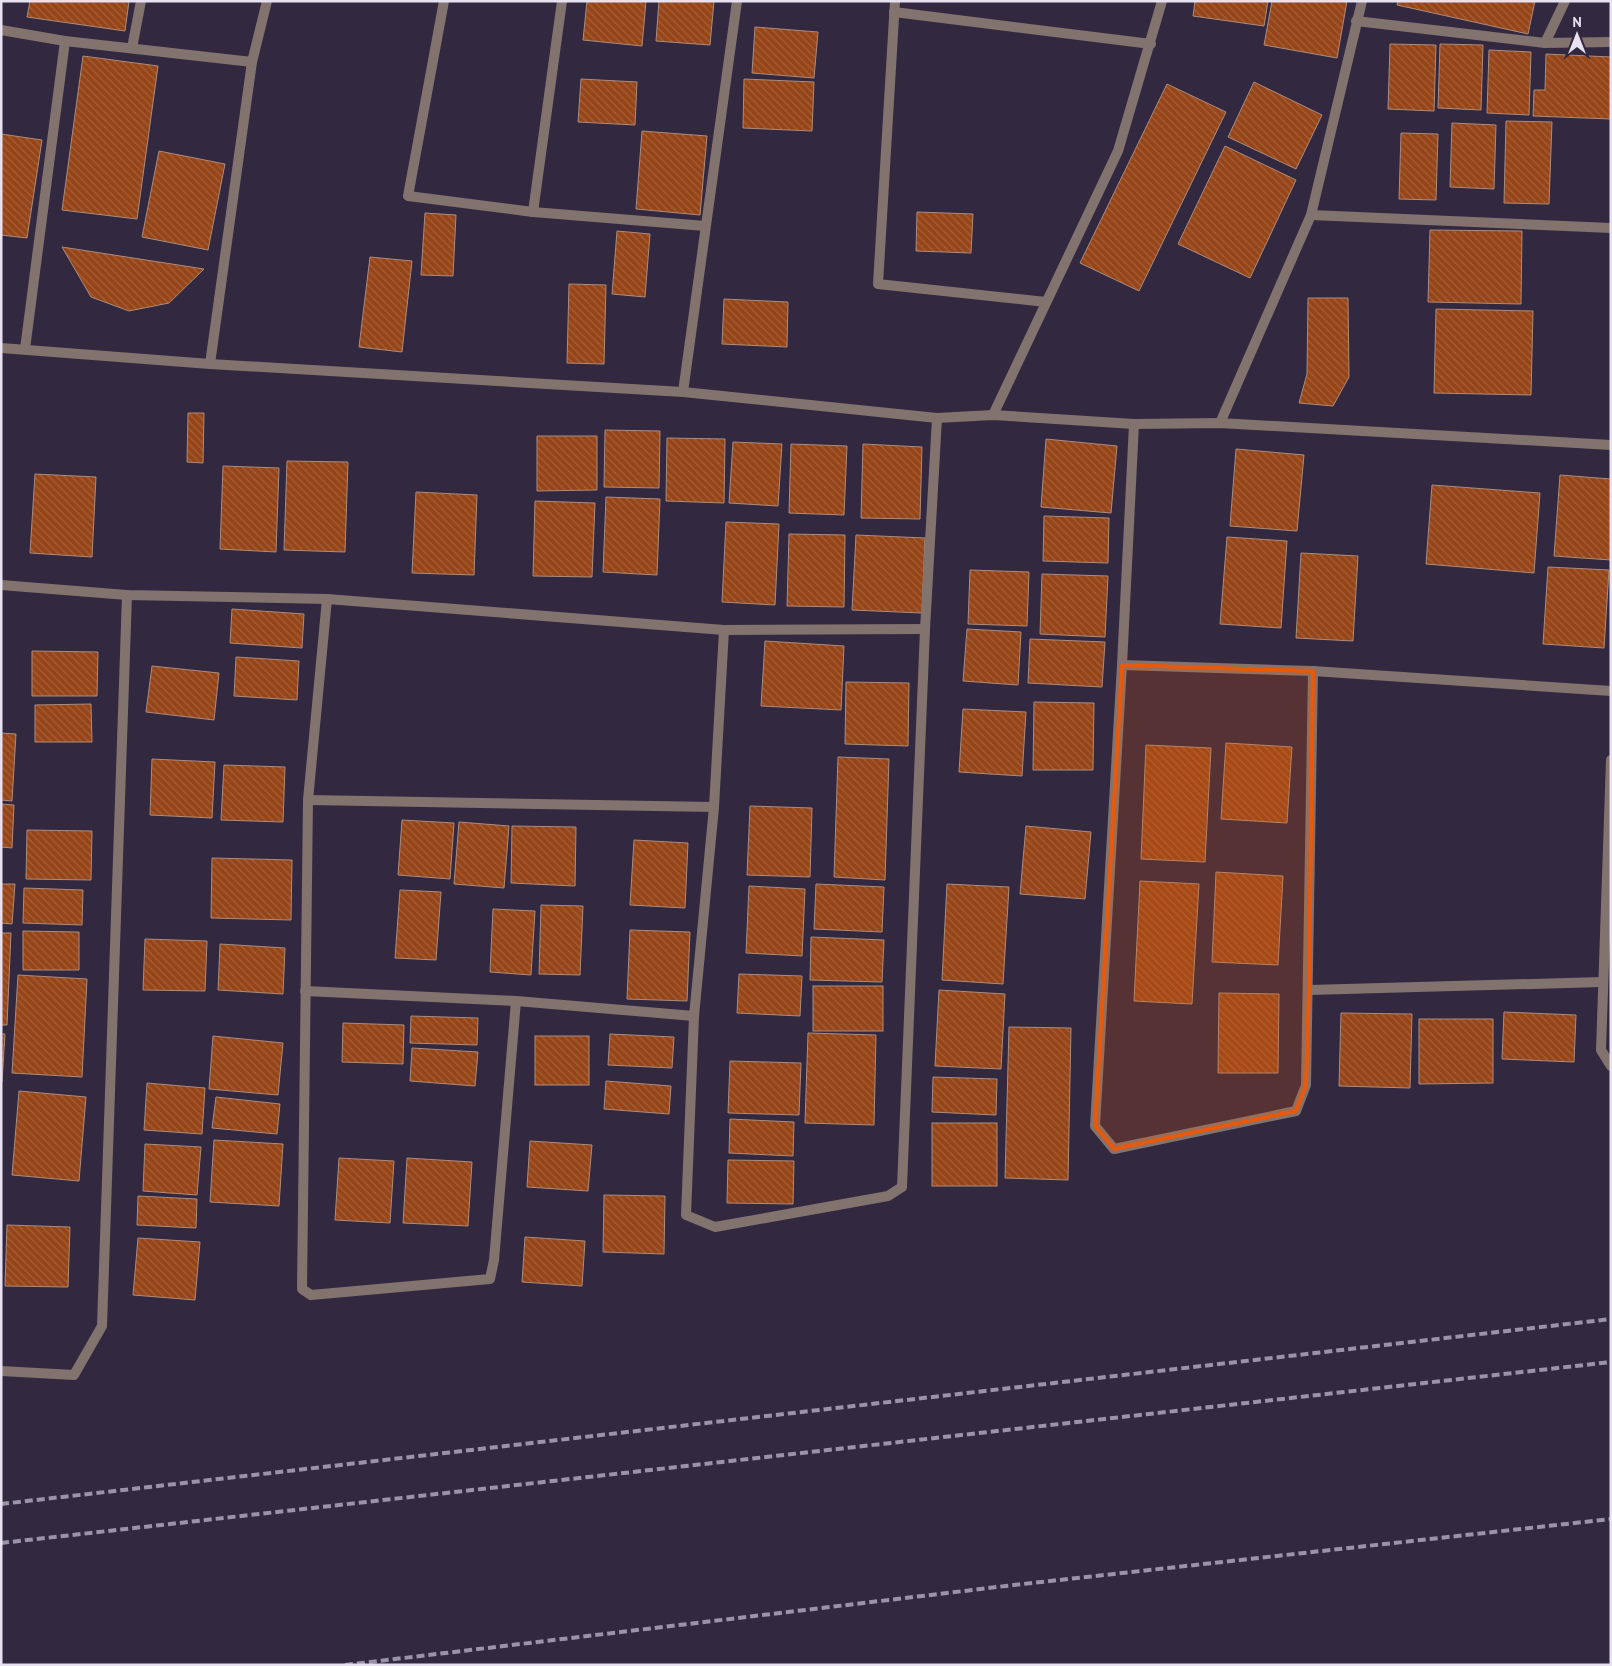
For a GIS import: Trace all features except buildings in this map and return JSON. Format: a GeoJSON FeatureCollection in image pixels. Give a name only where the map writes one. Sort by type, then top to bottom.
{"type":"FeatureCollection","features":[{"type":"Feature","properties":{"kind":"street"},"geometry":{"type":"LineString","coordinates":[[132,48],[141,1]]}},
{"type":"Feature","properties":{"kind":"street"},"geometry":{"type":"LineString","coordinates":[[210,364],[252,62],[267,1]]}},
{"type":"Feature","properties":{"kind":"street"},"geometry":{"type":"LineString","coordinates":[[444,1],[408,196],[533,212],[705,226]]}},
{"type":"Feature","properties":{"kind":"street"},"geometry":{"type":"LineString","coordinates":[[533,212],[562,1]]}},
{"type":"Feature","properties":{"kind":"street"},"geometry":{"type":"LineString","coordinates":[[683,392],[737,1]]}},
{"type":"Feature","properties":{"kind":"street"},"geometry":{"type":"LineString","coordinates":[[895,1],[878,284],[1046,302]]}},
{"type":"Feature","properties":{"kind":"street"},"geometry":{"type":"LineString","coordinates":[[993,415],[1118,151],[1151,44],[1162,1]]}},
{"type":"Feature","properties":{"kind":"street"},"geometry":{"type":"LineString","coordinates":[[1220,423],[1311,215],[1362,1]]}},
{"type":"Feature","properties":{"kind":"street"},"geometry":{"type":"LineString","coordinates":[[1545,43],[1566,1]]}},
{"type":"Feature","properties":{"kind":"street"},"geometry":{"type":"LineString","coordinates":[[894,12],[1151,44]]}},
{"type":"Feature","properties":{"kind":"street"},"geometry":{"type":"LineString","coordinates":[[1356,21],[1545,43],[1611,42]]}},
{"type":"Feature","properties":{"kind":"street"},"geometry":{"type":"LineString","coordinates":[[1,30],[65,41],[252,62]]}},
{"type":"Feature","properties":{"kind":"street"},"geometry":{"type":"LineString","coordinates":[[25,350],[65,41]]}},
{"type":"Feature","properties":{"kind":"street"},"geometry":{"type":"LineString","coordinates":[[1311,215],[1611,228]]}},
{"type":"Feature","properties":{"kind":"street"},"geometry":{"type":"LineString","coordinates":[[1,348],[210,364],[683,392],[937,418],[993,415],[1134,424],[1220,423],[1611,445]]}},
{"type":"Feature","properties":{"kind":"street"},"geometry":{"type":"LineString","coordinates":[[724,630],[714,807],[694,1016],[686,1215],[715,1227],[888,1196],[902,1187],[925,629],[937,418]]}},
{"type":"Feature","properties":{"kind":"street"},"geometry":{"type":"LineString","coordinates":[[1134,424],[1095,1126],[1114,1149],[1296,1111],[1306,1085],[1313,671]]}},
{"type":"Feature","properties":{"kind":"street"},"geometry":{"type":"LineString","coordinates":[[1,585],[127,595],[327,599],[724,630],[925,629]]}},
{"type":"Feature","properties":{"kind":"street"},"geometry":{"type":"LineString","coordinates":[[1,1371],[74,1376],[102,1326],[127,595]]}},
{"type":"Feature","properties":{"kind":"street"},"geometry":{"type":"LineString","coordinates":[[327,599],[308,800],[302,1288],[311,1296],[490,1279],[494,1260],[516,1001]]}},
{"type":"Feature","properties":{"kind":"street"},"geometry":{"type":"LineString","coordinates":[[1122,665],[1313,671],[1611,691]]}},
{"type":"Feature","properties":{"kind":"street"},"geometry":{"type":"LineString","coordinates":[[1611,760],[1601,1050],[1611,1066]]}},
{"type":"Feature","properties":{"kind":"street"},"geometry":{"type":"LineString","coordinates":[[308,800],[714,807]]}},
{"type":"Feature","properties":{"kind":"street"},"geometry":{"type":"LineString","coordinates":[[1309,990],[1602,982]]}},
{"type":"Feature","properties":{"kind":"street"},"geometry":{"type":"LineString","coordinates":[[306,991],[516,1001],[694,1016]]}},
{"type":"Feature","properties":{"kind":"highlighted area"},"geometry":{"type":"Polygon","coordinates":[[[1122,665],[1313,671],[1309,990],[1306,1085],[1296,1111],[1114,1149],[1095,1126],[1122,665]]]}},
{"type":"Feature","properties":{"kind":"railway"},"geometry":{"type":"LineString","coordinates":[[1,1504],[1611,1319]]}},
{"type":"Feature","properties":{"kind":"railway"},"geometry":{"type":"LineString","coordinates":[[1,1543],[1611,1362]]}},
{"type":"Feature","properties":{"kind":"railway"},"geometry":{"type":"LineString","coordinates":[[345,1665],[1014,1585],[1611,1519]]}}]}
